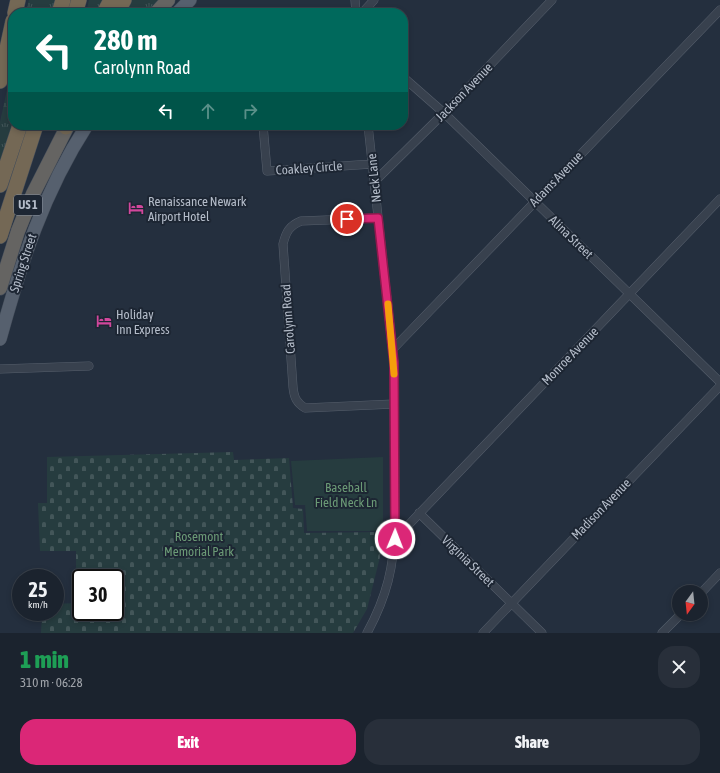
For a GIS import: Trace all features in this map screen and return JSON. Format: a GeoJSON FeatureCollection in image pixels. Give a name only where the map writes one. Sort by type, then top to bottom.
{"type":"FeatureCollection","features":[{"type":"Feature","properties":{"kind":"highway"},"geometry":{"type":"LineString","coordinates":[[161,8],[168,0]]}},
{"type":"Feature","properties":{"kind":"highway"},"geometry":{"type":"LineString","coordinates":[[0,81],[8,44]]}},
{"type":"Feature","properties":{"kind":"highway"},"geometry":{"type":"LineString","coordinates":[[0,186],[18,130]]}},
{"type":"Feature","properties":{"kind":"highway"},"geometry":{"type":"LineString","coordinates":[[0,236],[34,130]]}},
{"type":"Feature","properties":{"kind":"highway"},"geometry":{"type":"LineString","coordinates":[[15,189],[42,130]]}},
{"type":"Feature","properties":{"kind":"highway","name":"US 1"},"geometry":{"type":"LineString","coordinates":[[0,288],[23,218],[65,130]]}},
{"type":"Feature","properties":{"kind":"main road"},"geometry":{"type":"LineString","coordinates":[[182,8],[190,0]]}},
{"type":"Feature","properties":{"kind":"main road","name":"Spring Street"},"geometry":{"type":"LineString","coordinates":[[0,339],[19,270],[36,222],[56,178],[84,130]]}},
{"type":"Feature","properties":{"kind":"street"},"geometry":{"type":"LineString","coordinates":[[367,8],[374,0]]}},
{"type":"Feature","properties":{"kind":"street","name":"Jackson Avenue"},"geometry":{"type":"LineString","coordinates":[[374,182],[444,113],[552,0]]}},
{"type":"Feature","properties":{"kind":"street","name":"Adams Avenue"},"geometry":{"type":"LineString","coordinates":[[393,349],[720,10]]}},
{"type":"Feature","properties":{"kind":"street","name":"Alina Street"},"geometry":{"type":"LineString","coordinates":[[408,81],[444,113],[720,382]]}},
{"type":"Feature","properties":{"kind":"street","name":"Coakley Circle"},"geometry":{"type":"LineString","coordinates":[[264,130],[267,171],[372,164]]}},
{"type":"Feature","properties":{"kind":"street","name":"Neck Lane"},"geometry":{"type":"LineString","coordinates":[[367,633],[381,607],[386,591],[395,539],[393,349],[369,130]]}},
{"type":"Feature","properties":{"kind":"street","name":"Monroe Avenue"},"geometry":{"type":"LineString","coordinates":[[419,513],[720,199]]}},
{"type":"Feature","properties":{"kind":"street","name":"Carolynn Road"},"geometry":{"type":"LineString","coordinates":[[378,218],[301,221],[292,225],[286,232],[283,244],[293,387],[294,397],[299,404],[305,408],[394,404]]}},
{"type":"Feature","properties":{"kind":"street"},"geometry":{"type":"LineString","coordinates":[[0,369],[89,366]]}},
{"type":"Feature","properties":{"kind":"street","name":"Madison Avenue"},"geometry":{"type":"LineString","coordinates":[[482,633],[720,386]]}},
{"type":"Feature","properties":{"kind":"street"},"geometry":{"type":"LineString","coordinates":[[395,539],[419,513]]}},
{"type":"Feature","properties":{"kind":"street","name":"Virginia Street"},"geometry":{"type":"LineString","coordinates":[[419,513],[542,633]]}},
{"type":"Feature","properties":{"kind":"street"},"geometry":{"type":"LineString","coordinates":[[708,585],[720,573]]}},
{"type":"Feature","properties":{"kind":"street"},"geometry":{"type":"LineString","coordinates":[[662,633],[673,621]]}},
{"type":"Feature","properties":{"kind":"green space"},"geometry":{"type":"Polygon","coordinates":[[[29,0],[60,0],[57,8],[27,8],[29,0]]]}},
{"type":"Feature","properties":{"kind":"green space"},"geometry":{"type":"Polygon","coordinates":[[[89,0],[106,0],[102,8],[87,8],[89,0]]]}},
{"type":"Feature","properties":{"kind":"green space"},"geometry":{"type":"Polygon","coordinates":[[[130,0],[161,0],[154,8],[126,8],[130,0]]]}},
{"type":"Feature","properties":{"kind":"green space"},"geometry":{"type":"Polygon","coordinates":[[[8,85],[8,130],[12,130],[0,170],[0,122],[8,85]]]}},
{"type":"Feature","properties":{"kind":"green space","name":"Rosemont Memorial Park"},"geometry":{"type":"Polygon","coordinates":[[[233,452],[234,460],[289,458],[293,508],[303,509],[304,533],[382,532],[380,557],[367,609],[353,633],[41,633],[42,621],[64,621],[64,604],[72,603],[72,621],[124,621],[124,569],[76,569],[76,551],[40,551],[38,503],[47,503],[47,457],[233,452]]]}},
{"type":"Feature","properties":{"kind":"green space","name":"Baseball Field Neck Ln"},"geometry":{"type":"Polygon","coordinates":[[[383,457],[383,531],[307,531],[305,505],[295,505],[291,461],[383,457]]]}},
{"type":"Feature","properties":{"kind":"slow traffic"},"geometry":{"type":"LineString","coordinates":[[388,304],[394,374]]}},
{"type":"Feature","properties":{"kind":"place","name":"Renaissance Newark Airport Hotel"},"geometry":{"type":"Point","coordinates":[136,208]}},
{"type":"Feature","properties":{"kind":"place","name":"Holiday Inn Express"},"geometry":{"type":"Point","coordinates":[104,321]}},
{"type":"Feature","properties":{"kind":"route"},"geometry":{"type":"LineString","coordinates":[[347,219],[378,218],[394,363],[395,539]]}}]}
